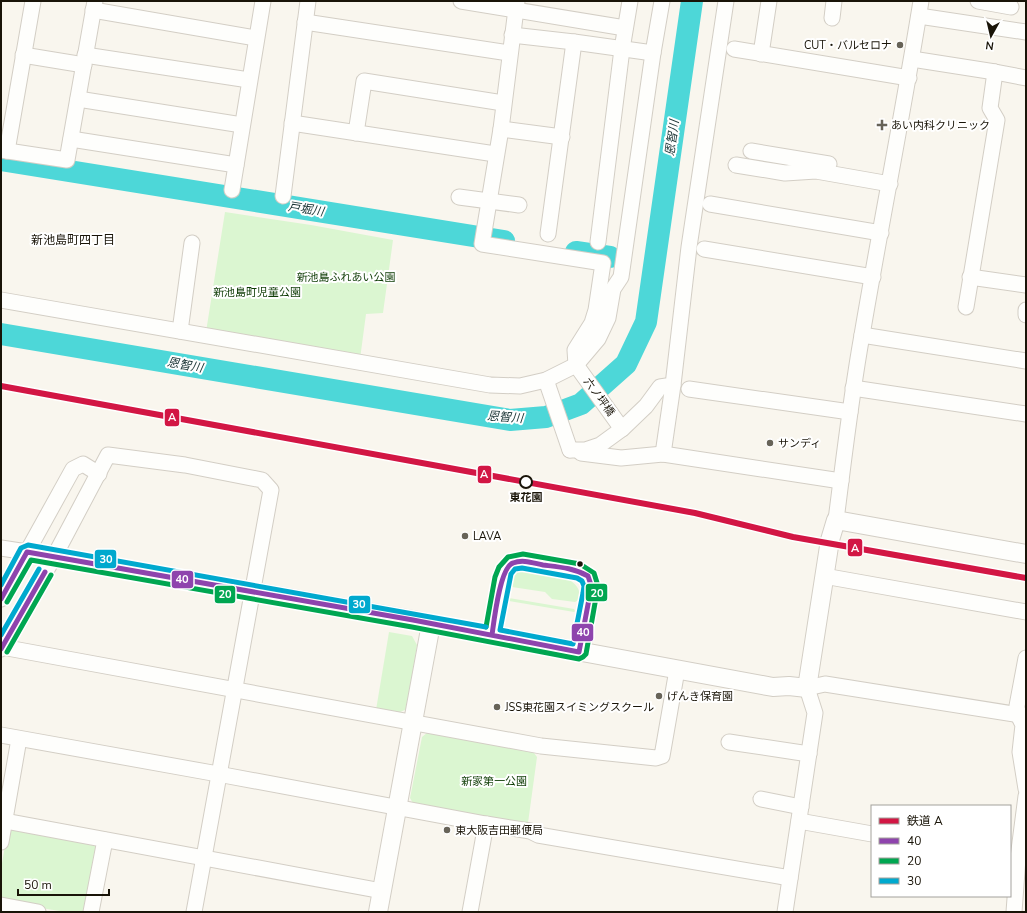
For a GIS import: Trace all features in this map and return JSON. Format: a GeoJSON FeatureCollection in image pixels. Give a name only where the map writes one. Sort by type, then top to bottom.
{"type":"FeatureCollection","features":[{"type":"Feature","properties":{"kind":"street"},"geometry":{"type":"LineString","coordinates":[[33,1],[4,150],[67,160],[94,5],[256,38]]}},
{"type":"Feature","properties":{"kind":"street"},"geometry":{"type":"LineString","coordinates":[[232,190],[263,1]]}},
{"type":"Feature","properties":{"kind":"street"},"geometry":{"type":"LineString","coordinates":[[461,1],[516,5],[625,28]]}},
{"type":"Feature","properties":{"kind":"street"},"geometry":{"type":"LineString","coordinates":[[598,242],[622,49],[630,1]]}},
{"type":"Feature","properties":{"kind":"street"},"geometry":{"type":"LineString","coordinates":[[1,300],[490,385],[520,386],[546,380],[576,365],[598,339],[608,318],[613,289],[621,277],[653,53],[662,1]]}},
{"type":"Feature","properties":{"kind":"street"},"geometry":{"type":"LineString","coordinates":[[663,454],[690,239],[726,1]]}},
{"type":"Feature","properties":{"kind":"street"},"geometry":{"type":"LineString","coordinates":[[761,54],[769,1]]}},
{"type":"Feature","properties":{"kind":"street"},"geometry":{"type":"LineString","coordinates":[[832,18],[834,1]]}},
{"type":"Feature","properties":{"kind":"street"},"geometry":{"type":"LineString","coordinates":[[785,912],[815,713],[807,688],[830,540],[836,520],[853,388],[909,78],[921,1]]}},
{"type":"Feature","properties":{"kind":"street"},"geometry":{"type":"LineString","coordinates":[[978,1],[1012,7]]}},
{"type":"Feature","properties":{"kind":"street"},"geometry":{"type":"LineString","coordinates":[[283,196],[305,22],[303,2]]}},
{"type":"Feature","properties":{"kind":"street"},"geometry":{"type":"LineString","coordinates":[[516,5],[500,129],[482,244],[602,263],[596,310],[592,323],[575,350],[576,365]]}},
{"type":"Feature","properties":{"kind":"street"},"geometry":{"type":"LineString","coordinates":[[919,16],[1026,32]]}},
{"type":"Feature","properties":{"kind":"street"},"geometry":{"type":"LineString","coordinates":[[305,22],[510,53]]}},
{"type":"Feature","properties":{"kind":"street"},"geometry":{"type":"LineString","coordinates":[[512,35],[653,53]]}},
{"type":"Feature","properties":{"kind":"street"},"geometry":{"type":"LineString","coordinates":[[548,234],[574,42]]}},
{"type":"Feature","properties":{"kind":"street"},"geometry":{"type":"LineString","coordinates":[[734,49],[909,78]]}},
{"type":"Feature","properties":{"kind":"street"},"geometry":{"type":"LineString","coordinates":[[23,55],[85,60],[249,80]]}},
{"type":"Feature","properties":{"kind":"street"},"geometry":{"type":"LineString","coordinates":[[912,59],[1026,78]]}},
{"type":"Feature","properties":{"kind":"street"},"geometry":{"type":"LineString","coordinates":[[966,307],[997,120],[990,108],[995,72]]}},
{"type":"Feature","properties":{"kind":"street"},"geometry":{"type":"LineString","coordinates":[[356,133],[364,81],[503,103]]}},
{"type":"Feature","properties":{"kind":"street"},"geometry":{"type":"LineString","coordinates":[[78,99],[242,125]]}},
{"type":"Feature","properties":{"kind":"street"},"geometry":{"type":"LineString","coordinates":[[292,123],[495,154]]}},
{"type":"Feature","properties":{"kind":"street"},"geometry":{"type":"LineString","coordinates":[[500,129],[562,137]]}},
{"type":"Feature","properties":{"kind":"street"},"geometry":{"type":"LineString","coordinates":[[71,139],[236,164]]}},
{"type":"Feature","properties":{"kind":"street"},"geometry":{"type":"LineString","coordinates":[[751,151],[891,180]]}},
{"type":"Feature","properties":{"kind":"street"},"geometry":{"type":"LineString","coordinates":[[736,165],[785,173],[816,171],[891,180]]}},
{"type":"Feature","properties":{"kind":"street"},"geometry":{"type":"LineString","coordinates":[[458,197],[520,205]]}},
{"type":"Feature","properties":{"kind":"street"},"geometry":{"type":"LineString","coordinates":[[710,204],[881,233]]}},
{"type":"Feature","properties":{"kind":"street"},"geometry":{"type":"LineString","coordinates":[[180,331],[192,243]]}},
{"type":"Feature","properties":{"kind":"street"},"geometry":{"type":"LineString","coordinates":[[704,249],[872,277]]}},
{"type":"Feature","properties":{"kind":"street"},"geometry":{"type":"LineString","coordinates":[[970,277],[1026,286]]}},
{"type":"Feature","properties":{"kind":"street"},"geometry":{"type":"LineString","coordinates":[[1026,310],[1026,315]]}},
{"type":"Feature","properties":{"kind":"street"},"geometry":{"type":"LineString","coordinates":[[862,335],[1026,361]]}},
{"type":"Feature","properties":{"kind":"street","name":"六ノ坪橋"},"geometry":{"type":"LineString","coordinates":[[576,365],[622,428]]}},
{"type":"Feature","properties":{"kind":"street"},"geometry":{"type":"LineString","coordinates":[[546,380],[570,450]]}},
{"type":"Feature","properties":{"kind":"street"},"geometry":{"type":"LineString","coordinates":[[570,450],[585,450],[600,445],[622,428],[646,406],[660,387],[672,385]]}},
{"type":"Feature","properties":{"kind":"street"},"geometry":{"type":"LineString","coordinates":[[853,388],[1026,414]]}},
{"type":"Feature","properties":{"kind":"street"},"geometry":{"type":"LineString","coordinates":[[689,389],[850,412]]}},
{"type":"Feature","properties":{"kind":"street"},"geometry":{"type":"LineString","coordinates":[[570,450],[589,455],[621,458],[663,454],[841,481]]}},
{"type":"Feature","properties":{"kind":"street"},"geometry":{"type":"LineString","coordinates":[[194,912],[218,774],[235,690],[272,490],[262,480],[185,465],[108,455],[54,557],[2,648],[235,690],[414,722],[541,746],[656,758],[662,756],[677,670]]}},
{"type":"Feature","properties":{"kind":"street"},"geometry":{"type":"LineString","coordinates":[[1,599],[73,469],[83,464],[99,474]]}},
{"type":"Feature","properties":{"kind":"street"},"geometry":{"type":"LineString","coordinates":[[836,520],[1026,554]]}},
{"type":"Feature","properties":{"kind":"street"},"geometry":{"type":"LineString","coordinates":[[1,548],[253,591],[773,687],[789,686],[807,688],[825,684],[1022,715]]}},
{"type":"Feature","properties":{"kind":"street"},"geometry":{"type":"LineString","coordinates":[[492,635],[502,579],[505,570],[511,563],[522,561],[579,571],[588,576],[591,585],[579,652]]}},
{"type":"Feature","properties":{"kind":"street"},"geometry":{"type":"LineString","coordinates":[[824,576],[1026,612]]}},
{"type":"Feature","properties":{"kind":"street"},"geometry":{"type":"LineString","coordinates":[[378,912],[431,624]]}},
{"type":"Feature","properties":{"kind":"street"},"geometry":{"type":"LineString","coordinates":[[1026,658],[1017,706],[1022,715],[1023,725],[1020,752],[1026,789]]}},
{"type":"Feature","properties":{"kind":"street"},"geometry":{"type":"LineString","coordinates":[[1,736],[530,831],[538,835],[790,878]]}},
{"type":"Feature","properties":{"kind":"street"},"geometry":{"type":"LineString","coordinates":[[1,842],[19,739]]}},
{"type":"Feature","properties":{"kind":"street"},"geometry":{"type":"LineString","coordinates":[[728,742],[809,754]]}},
{"type":"Feature","properties":{"kind":"street"},"geometry":{"type":"LineString","coordinates":[[1014,912],[1018,858],[1026,796]]}},
{"type":"Feature","properties":{"kind":"street"},"geometry":{"type":"LineString","coordinates":[[761,799],[800,814],[871,834]]}},
{"type":"Feature","properties":{"kind":"street"},"geometry":{"type":"LineString","coordinates":[[5,821],[382,891]]}},
{"type":"Feature","properties":{"kind":"street"},"geometry":{"type":"LineString","coordinates":[[470,912],[486,824]]}},
{"type":"Feature","properties":{"kind":"street"},"geometry":{"type":"LineString","coordinates":[[91,912],[105,840]]}},
{"type":"Feature","properties":{"kind":"street"},"geometry":{"type":"LineString","coordinates":[[1,905],[38,912]]}},
{"type":"Feature","properties":{"kind":"green space"},"geometry":{"type":"Polygon","coordinates":[[[225,212],[311,225],[393,240],[383,313],[366,314],[360,359],[206,332],[225,212]]]}},
{"type":"Feature","properties":{"kind":"green space"},"geometry":{"type":"Polygon","coordinates":[[[524,570],[550,573],[568,579],[579,590],[580,599],[575,602],[552,599],[545,592],[512,587],[508,583],[509,578],[516,572],[524,570]]]}},
{"type":"Feature","properties":{"kind":"green space"},"geometry":{"type":"Polygon","coordinates":[[[509,598],[574,609],[575,611],[509,601],[509,598]]]}},
{"type":"Feature","properties":{"kind":"green space"},"geometry":{"type":"Polygon","coordinates":[[[389,632],[412,636],[417,645],[407,709],[398,713],[376,710],[389,632]]]}},
{"type":"Feature","properties":{"kind":"green space","name":"新家第一公園"},"geometry":{"type":"Polygon","coordinates":[[[428,732],[531,749],[537,757],[528,823],[522,826],[414,805],[410,798],[422,737],[428,732]]]}},
{"type":"Feature","properties":{"kind":"green space"},"geometry":{"type":"Polygon","coordinates":[[[15,828],[94,842],[99,850],[88,912],[66,912],[3,902],[1,898],[1,869],[7,834],[15,828]]]}},
{"type":"Feature","properties":{"kind":"waterway","name":"恩智川"},"geometry":{"type":"LineString","coordinates":[[1,334],[510,420],[546,417],[581,404],[626,364],[646,322],[692,1]]}},
{"type":"Feature","properties":{"kind":"waterway","name":"戸堀川"},"geometry":{"type":"LineString","coordinates":[[1,160],[504,241]]}},
{"type":"Feature","properties":{"kind":"waterway","name":"戸堀川"},"geometry":{"type":"LineString","coordinates":[[576,252],[610,257]]}},
{"type":"Feature","properties":{"kind":"rail line","name":"A"},"geometry":{"type":"LineString","coordinates":[[1,386],[695,513],[793,537],[1026,578]]}},
{"type":"Feature","properties":{"kind":"transit line","name":"30"},"geometry":{"type":"LineString","coordinates":[[1,585],[21,548],[28,545],[486,627]]}},
{"type":"Feature","properties":{"kind":"transit line","name":"40"},"geometry":{"type":"LineString","coordinates":[[1,599],[27,552],[413,620],[579,652],[590,594],[591,585],[588,576],[577,571],[561,567],[524,561],[513,563],[508,567],[501,584],[492,635]]}},
{"type":"Feature","properties":{"kind":"transit line","name":"20"},"geometry":{"type":"LineString","coordinates":[[7,602],[31,560],[412,627],[579,659],[586,654],[598,586],[594,573],[580,564],[523,554],[508,557],[499,567],[495,577],[486,627]]}},
{"type":"Feature","properties":{"kind":"transit line","name":"30"},"geometry":{"type":"LineString","coordinates":[[522,568],[577,578],[582,581],[584,586],[573,644],[500,630],[511,574],[515,569],[522,568]]}},
{"type":"Feature","properties":{"kind":"transit line","name":"30"},"geometry":{"type":"LineString","coordinates":[[1,635],[39,569]]}},
{"type":"Feature","properties":{"kind":"transit line","name":"40"},"geometry":{"type":"LineString","coordinates":[[1,649],[45,572]]}},
{"type":"Feature","properties":{"kind":"transit line","name":"20"},"geometry":{"type":"LineString","coordinates":[[7,652],[51,575]]}},
{"type":"Feature","properties":{"kind":"place","name":"CUT・バルセロナ"},"geometry":{"type":"Point","coordinates":[900,45]}},
{"type":"Feature","properties":{"kind":"place","name":"あい内科クリニック"},"geometry":{"type":"Point","coordinates":[882,125]}},
{"type":"Feature","properties":{"kind":"place","name":"サンディ"},"geometry":{"type":"Point","coordinates":[770,443]}},
{"type":"Feature","properties":{"kind":"place","name":"東花園"},"geometry":{"type":"Point","coordinates":[526,482]}},
{"type":"Feature","properties":{"kind":"place","name":"LAVA"},"geometry":{"type":"Point","coordinates":[465,536]}},
{"type":"Feature","properties":{"kind":"place","name":"げんき保育園"},"geometry":{"type":"Point","coordinates":[659,696]}},
{"type":"Feature","properties":{"kind":"place","name":"JSS東花園スイミングスクール"},"geometry":{"type":"Point","coordinates":[497,707]}},
{"type":"Feature","properties":{"kind":"place","name":"東大阪吉田郵便局"},"geometry":{"type":"Point","coordinates":[447,830]}},
{"type":"Feature","properties":{"kind":"district","name":"新池島町四丁目"},"geometry":{"type":"Point","coordinates":[73,240]}},
{"type":"Feature","properties":{"kind":"park label","name":"新池島ふれあい公園"},"geometry":{"type":"Point","coordinates":[346,277]}},
{"type":"Feature","properties":{"kind":"park label","name":"新池島町児童公園"},"geometry":{"type":"Point","coordinates":[257,292]}}]}
